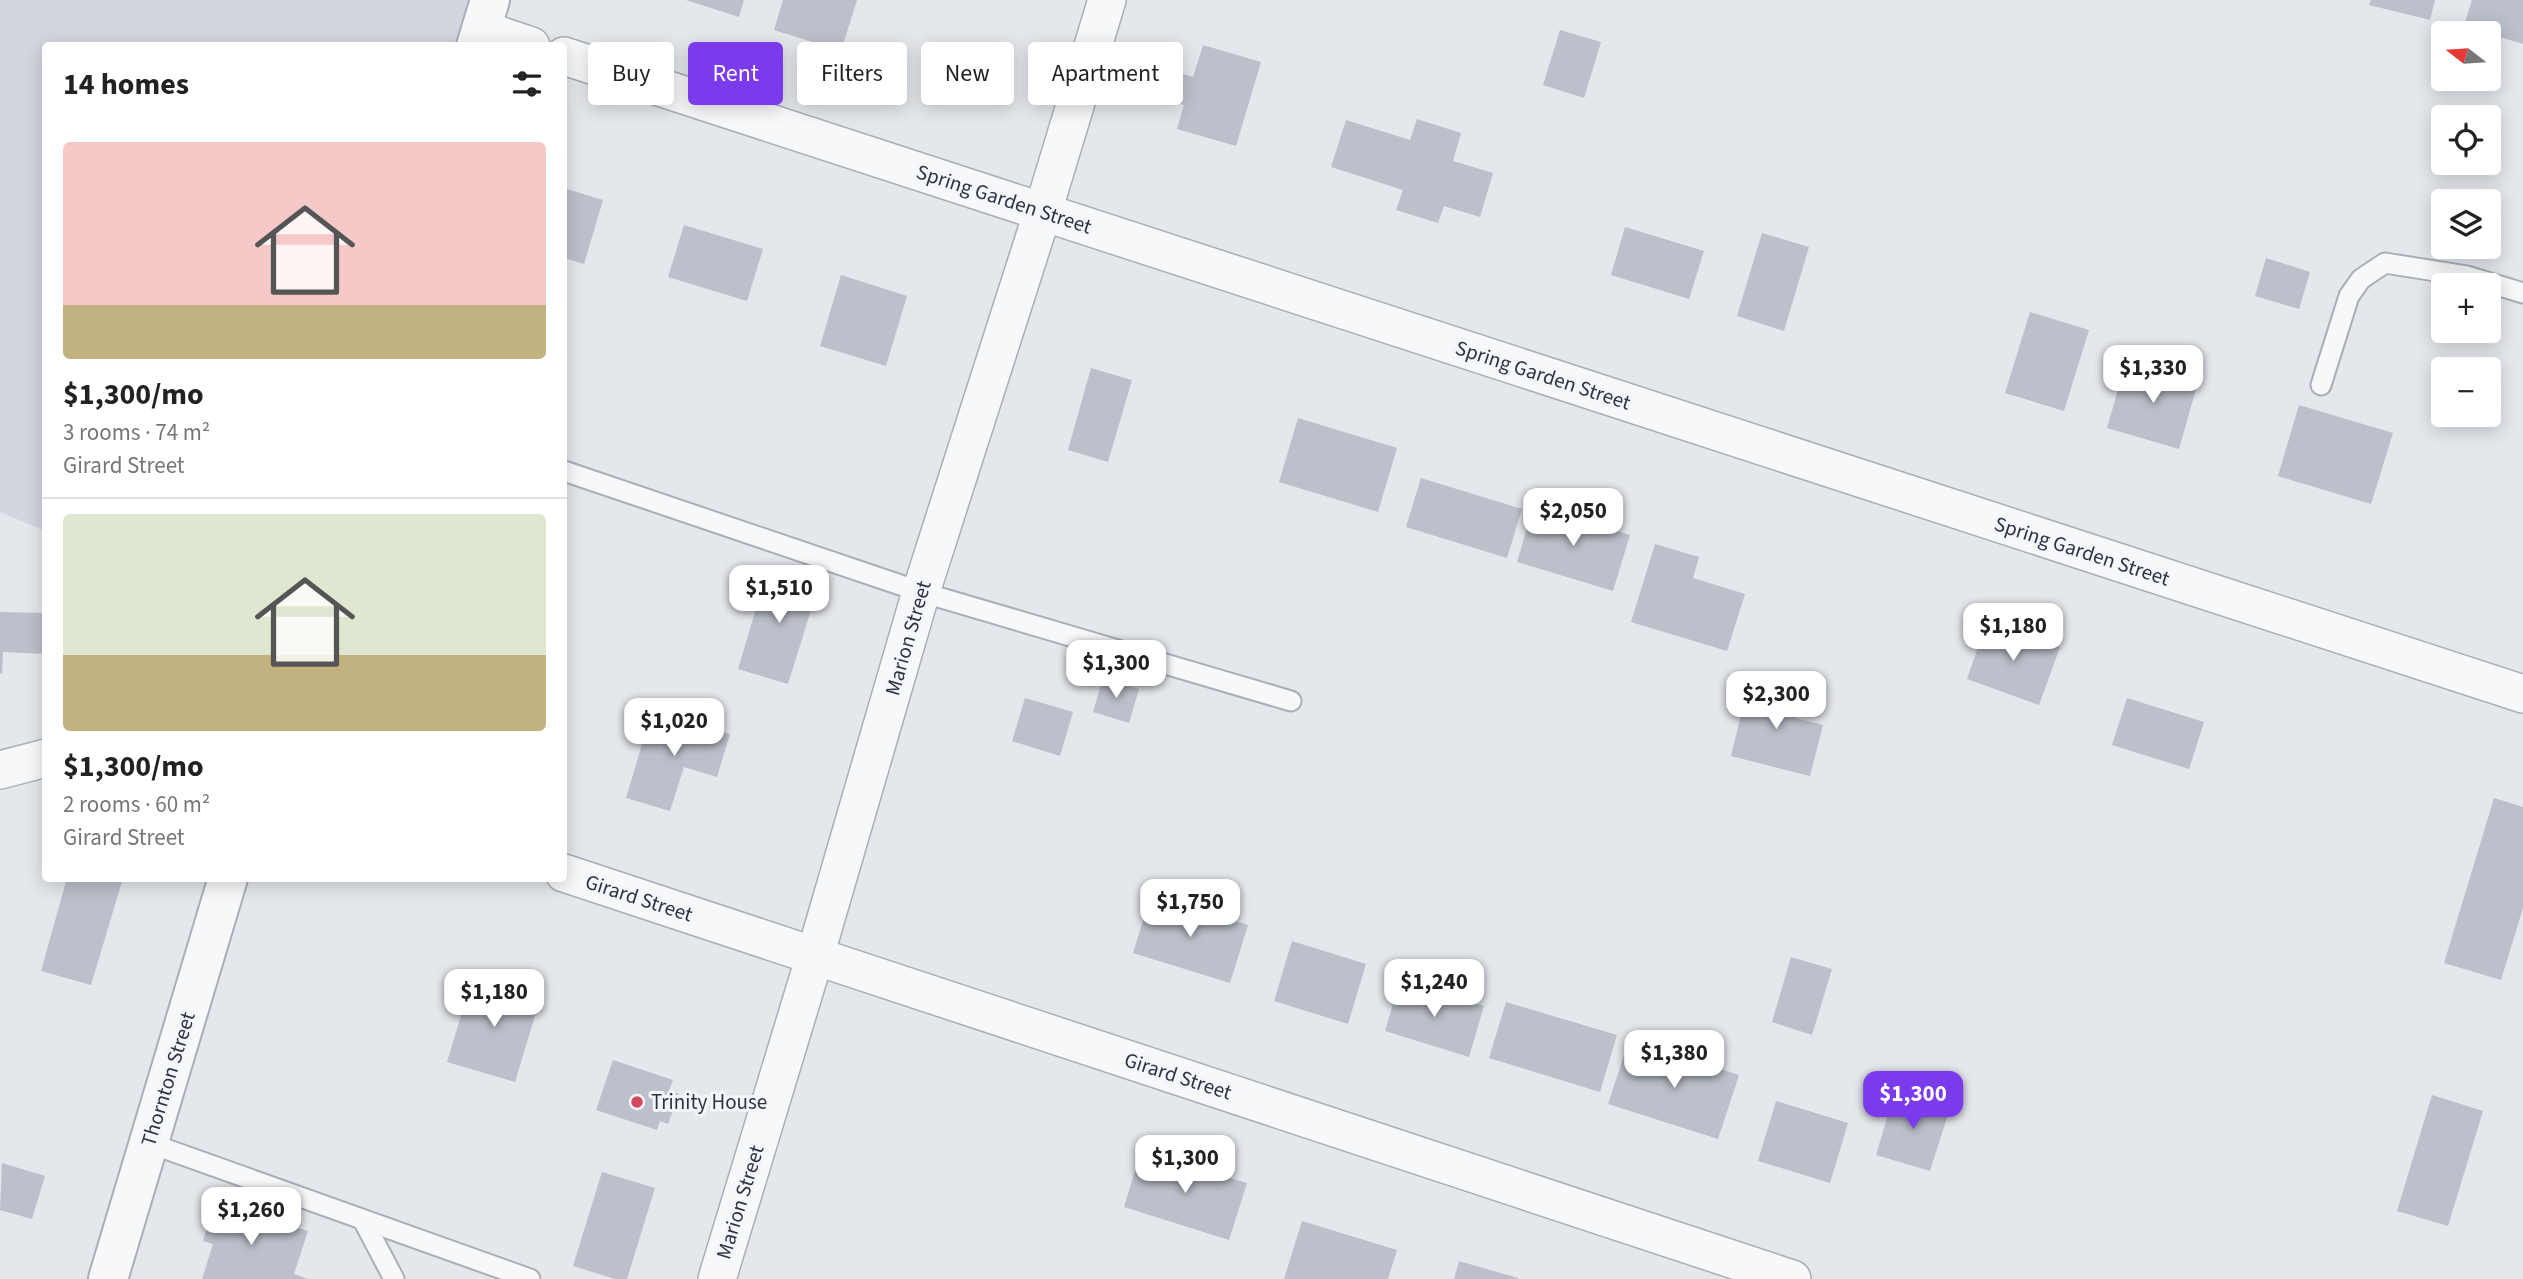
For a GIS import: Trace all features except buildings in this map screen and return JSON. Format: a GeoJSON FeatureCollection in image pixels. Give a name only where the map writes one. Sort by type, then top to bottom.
{"type":"FeatureCollection","features":[{"type":"Feature","properties":{"kind":"street","name":"Marion Street"},"geometry":{"type":"LineString","coordinates":[[716,1279],[815,956],[921,592],[1043,211],[1107,0]]}},
{"type":"Feature","properties":{"kind":"street"},"geometry":{"type":"LineString","coordinates":[[482,25],[522,42]]}},
{"type":"Feature","properties":{"kind":"street","name":"Spring Garden Street"},"geometry":{"type":"LineString","coordinates":[[567,57],[2523,694]]}},
{"type":"Feature","properties":{"kind":"street"},"geometry":{"type":"LineString","coordinates":[[0,770],[42,759]]}},
{"type":"Feature","properties":{"kind":"street","name":"Girard Street"},"geometry":{"type":"LineString","coordinates":[[567,874],[1792,1279]]}},
{"type":"Feature","properties":{"kind":"street","name":"Thornton Street"},"geometry":{"type":"LineString","coordinates":[[108,1279],[227,882]]}},
{"type":"Feature","properties":{"kind":"lane"},"geometry":{"type":"LineString","coordinates":[[2321,384],[2349,296],[2361,279],[2385,263],[2467,276],[2523,293]]}},
{"type":"Feature","properties":{"kind":"lane"},"geometry":{"type":"LineString","coordinates":[[567,472],[921,592],[1291,701]]}},
{"type":"Feature","properties":{"kind":"lane"},"geometry":{"type":"LineString","coordinates":[[149,1143],[530,1279]]}},
{"type":"Feature","properties":{"kind":"lane"},"geometry":{"type":"LineString","coordinates":[[363,1220],[394,1279]]}},
{"type":"Feature","properties":{"kind":"shaded area"},"geometry":{"type":"Polygon","coordinates":[[[0,0],[490,0],[477,42],[42,42],[42,530],[0,512],[0,0]]]}},
{"type":"Feature","properties":{"kind":"place","name":"Trinity House"},"geometry":{"type":"Point","coordinates":[637,1102]}}]}
